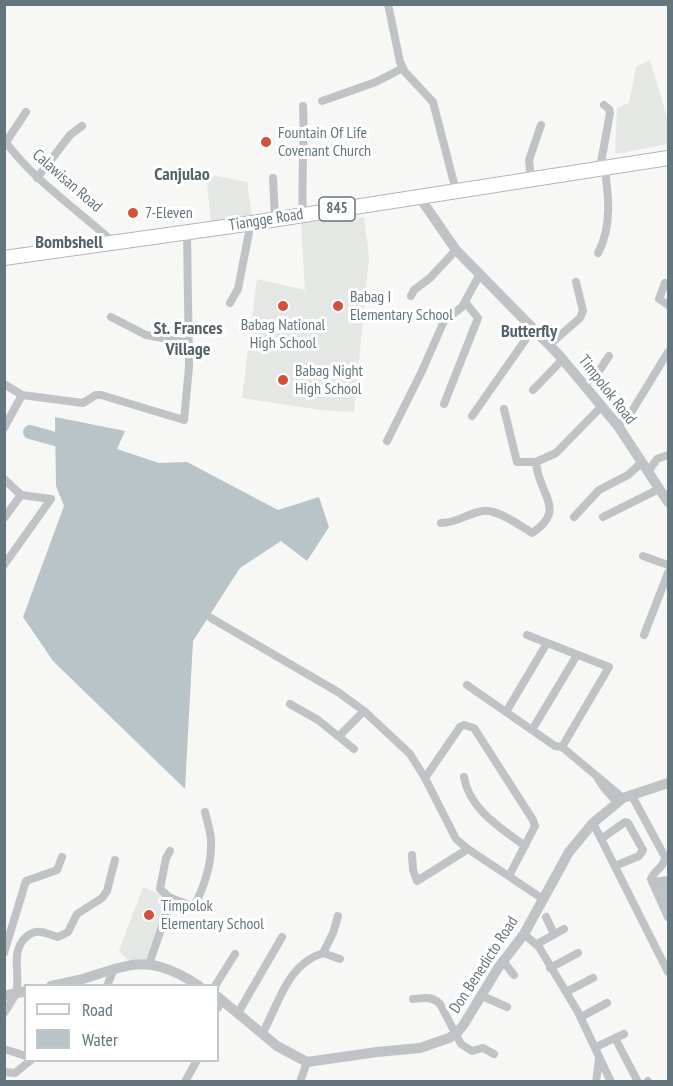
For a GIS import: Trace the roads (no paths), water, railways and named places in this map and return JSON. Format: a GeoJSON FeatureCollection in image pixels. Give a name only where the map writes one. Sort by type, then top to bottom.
{"type":"FeatureCollection","features":[{"type":"Feature","properties":{"kind":"main road","name":"Tiangge Road"},"geometry":{"type":"LineString","coordinates":[[4,258],[303,215],[418,195],[669,158]]}},
{"type":"Feature","properties":{"kind":"street"},"geometry":{"type":"LineString","coordinates":[[388,4],[400,62],[433,102],[456,191]]}},
{"type":"Feature","properties":{"kind":"street"},"geometry":{"type":"LineString","coordinates":[[322,101],[376,82],[403,68]]}},
{"type":"Feature","properties":{"kind":"street"},"geometry":{"type":"LineString","coordinates":[[598,253],[605,239],[609,203],[603,168],[610,113],[604,105]]}},
{"type":"Feature","properties":{"kind":"street"},"geometry":{"type":"LineString","coordinates":[[303,106],[305,138],[303,215]]}},
{"type":"Feature","properties":{"kind":"street"},"geometry":{"type":"LineString","coordinates":[[5,141],[26,112]]}},
{"type":"Feature","properties":{"kind":"street"},"geometry":{"type":"LineString","coordinates":[[531,179],[529,160],[541,125]]}},
{"type":"Feature","properties":{"kind":"street"},"geometry":{"type":"LineString","coordinates":[[37,178],[70,135],[82,126]]}},
{"type":"Feature","properties":{"kind":"street","name":"Calawisan Road"},"geometry":{"type":"LineString","coordinates":[[5,141],[37,178],[113,242]]}},
{"type":"Feature","properties":{"kind":"street"},"geometry":{"type":"LineString","coordinates":[[273,178],[275,219]]}},
{"type":"Feature","properties":{"kind":"street","name":"Timpolok Road"},"geometry":{"type":"LineString","coordinates":[[418,195],[456,250],[563,359],[602,406],[669,502]]}},
{"type":"Feature","properties":{"kind":"street"},"geometry":{"type":"LineString","coordinates":[[230,303],[238,289],[251,222]]}},
{"type":"Feature","properties":{"kind":"street"},"geometry":{"type":"LineString","coordinates":[[4,384],[22,395],[83,403],[96,395],[101,395],[184,420],[189,367],[187,232]]}},
{"type":"Feature","properties":{"kind":"street"},"geometry":{"type":"LineString","coordinates":[[411,296],[456,250]]}},
{"type":"Feature","properties":{"kind":"street"},"geometry":{"type":"LineString","coordinates":[[387,441],[444,321],[457,312],[465,302],[480,274]]}},
{"type":"Feature","properties":{"kind":"street"},"geometry":{"type":"LineString","coordinates":[[549,345],[580,318],[583,311],[576,282]]}},
{"type":"Feature","properties":{"kind":"street"},"geometry":{"type":"LineString","coordinates":[[665,283],[659,298],[669,305]]}},
{"type":"Feature","properties":{"kind":"street"},"geometry":{"type":"LineString","coordinates":[[444,404],[478,318],[465,302]]}},
{"type":"Feature","properties":{"kind":"street"},"geometry":{"type":"LineString","coordinates":[[111,316],[146,335],[189,343]]}},
{"type":"Feature","properties":{"kind":"street"},"geometry":{"type":"LineString","coordinates":[[472,416],[533,329]]}},
{"type":"Feature","properties":{"kind":"street"},"geometry":{"type":"LineString","coordinates":[[618,426],[629,416],[669,352]]}},
{"type":"Feature","properties":{"kind":"street"},"geometry":{"type":"LineString","coordinates":[[584,385],[597,374],[609,356]]}},
{"type":"Feature","properties":{"kind":"street"},"geometry":{"type":"LineString","coordinates":[[534,390],[563,359]]}},
{"type":"Feature","properties":{"kind":"street"},"geometry":{"type":"LineString","coordinates":[[4,428],[22,395]]}},
{"type":"Feature","properties":{"kind":"street"},"geometry":{"type":"LineString","coordinates":[[504,409],[517,462],[536,462],[556,453],[602,406]]}},
{"type":"Feature","properties":{"kind":"street"},"geometry":{"type":"LineString","coordinates":[[574,517],[599,490],[669,454]]}},
{"type":"Feature","properties":{"kind":"street"},"geometry":{"type":"LineString","coordinates":[[441,523],[455,522],[486,510],[500,514],[532,533],[547,520],[550,510],[536,462]]}},
{"type":"Feature","properties":{"kind":"street"},"geometry":{"type":"LineString","coordinates":[[4,479],[21,495],[51,499],[4,566]]}},
{"type":"Feature","properties":{"kind":"street"},"geometry":{"type":"LineString","coordinates":[[603,517],[659,489]]}},
{"type":"Feature","properties":{"kind":"street"},"geometry":{"type":"LineString","coordinates":[[4,518],[21,495]]}},
{"type":"Feature","properties":{"kind":"street"},"geometry":{"type":"LineString","coordinates":[[643,556],[669,565]]}},
{"type":"Feature","properties":{"kind":"street"},"geometry":{"type":"LineString","coordinates":[[644,635],[669,573]]}},
{"type":"Feature","properties":{"kind":"street"},"geometry":{"type":"LineString","coordinates":[[211,618],[338,692],[364,711],[410,754],[456,839],[543,899]]}},
{"type":"Feature","properties":{"kind":"street"},"geometry":{"type":"LineString","coordinates":[[527,635],[609,667],[562,747]]}},
{"type":"Feature","properties":{"kind":"street"},"geometry":{"type":"LineString","coordinates":[[506,712],[547,643]]}},
{"type":"Feature","properties":{"kind":"street"},"geometry":{"type":"LineString","coordinates":[[532,730],[577,655]]}},
{"type":"Feature","properties":{"kind":"street"},"geometry":{"type":"LineString","coordinates":[[467,685],[555,746],[562,747],[624,798],[665,857],[664,864],[654,872],[651,879],[669,917]]}},
{"type":"Feature","properties":{"kind":"street"},"geometry":{"type":"LineString","coordinates":[[290,704],[318,720],[354,749]]}},
{"type":"Feature","properties":{"kind":"street"},"geometry":{"type":"LineString","coordinates":[[339,736],[364,711]]}},
{"type":"Feature","properties":{"kind":"street"},"geometry":{"type":"LineString","coordinates":[[425,778],[460,727],[464,725],[474,728],[535,826],[509,876]]}},
{"type":"Feature","properties":{"kind":"street"},"geometry":{"type":"LineString","coordinates":[[464,777],[468,790],[487,818],[525,846]]}},
{"type":"Feature","properties":{"kind":"street","name":"Don Benedicto Road"},"geometry":{"type":"LineString","coordinates":[[307,1062],[420,1048],[438,1043],[456,1034],[524,934],[569,852],[593,824],[624,798],[669,783]]}},
{"type":"Feature","properties":{"kind":"street"},"geometry":{"type":"LineString","coordinates":[[170,851],[166,858],[160,889],[172,898],[194,906],[201,894],[212,840],[205,812]]}},
{"type":"Feature","properties":{"kind":"street"},"geometry":{"type":"LineString","coordinates":[[601,839],[625,822],[628,823],[643,850],[639,856],[615,866]]}},
{"type":"Feature","properties":{"kind":"street"},"geometry":{"type":"LineString","coordinates":[[593,824],[669,972]]}},
{"type":"Feature","properties":{"kind":"street"},"geometry":{"type":"LineString","coordinates":[[412,855],[414,876],[417,881],[468,849]]}},
{"type":"Feature","properties":{"kind":"street"},"geometry":{"type":"LineString","coordinates":[[4,953],[26,881],[57,870],[62,857]]}},
{"type":"Feature","properties":{"kind":"street"},"geometry":{"type":"LineString","coordinates":[[4,1013],[21,992],[17,953],[21,942],[30,933],[39,930],[58,937],[68,932],[77,914],[102,898],[107,891],[115,860]]}},
{"type":"Feature","properties":{"kind":"street"},"geometry":{"type":"LineString","coordinates":[[149,964],[172,898]]}},
{"type":"Feature","properties":{"kind":"street"},"geometry":{"type":"LineString","coordinates":[[323,953],[338,916]]}},
{"type":"Feature","properties":{"kind":"street"},"geometry":{"type":"LineString","coordinates":[[546,917],[554,934]]}},
{"type":"Feature","properties":{"kind":"street"},"geometry":{"type":"LineString","coordinates":[[537,944],[564,929]]}},
{"type":"Feature","properties":{"kind":"street"},"geometry":{"type":"LineString","coordinates":[[524,934],[537,944],[581,1017],[611,1082]]}},
{"type":"Feature","properties":{"kind":"street"},"geometry":{"type":"LineString","coordinates":[[238,1013],[282,937]]}},
{"type":"Feature","properties":{"kind":"street"},"geometry":{"type":"LineString","coordinates":[[262,1034],[292,975],[310,958],[323,953],[340,959]]}},
{"type":"Feature","properties":{"kind":"street"},"geometry":{"type":"LineString","coordinates":[[550,968],[578,953]]}},
{"type":"Feature","properties":{"kind":"street"},"geometry":{"type":"LineString","coordinates":[[216,984],[235,954]]}},
{"type":"Feature","properties":{"kind":"street"},"geometry":{"type":"LineString","coordinates":[[503,962],[514,975]]}},
{"type":"Feature","properties":{"kind":"street"},"geometry":{"type":"LineString","coordinates":[[61,984],[127,965],[149,964],[160,966],[196,984]]}},
{"type":"Feature","properties":{"kind":"street"},"geometry":{"type":"LineString","coordinates":[[108,984],[114,969]]}},
{"type":"Feature","properties":{"kind":"street"},"geometry":{"type":"LineString","coordinates":[[566,992],[592,978]]}},
{"type":"Feature","properties":{"kind":"street"},"geometry":{"type":"LineString","coordinates":[[4,996],[21,992]]}},
{"type":"Feature","properties":{"kind":"street"},"geometry":{"type":"LineString","coordinates":[[482,996],[507,1007]]}},
{"type":"Feature","properties":{"kind":"street"},"geometry":{"type":"LineString","coordinates":[[413,999],[436,1000],[464,1046],[472,1051],[483,1048],[494,1054]]}},
{"type":"Feature","properties":{"kind":"street"},"geometry":{"type":"LineString","coordinates":[[219,1002],[238,1013],[277,1046],[307,1062],[300,1082]]}},
{"type":"Feature","properties":{"kind":"street"},"geometry":{"type":"LineString","coordinates":[[581,1017],[607,1003]]}},
{"type":"Feature","properties":{"kind":"street"},"geometry":{"type":"LineString","coordinates":[[596,1047],[620,1036],[638,1082]]}},
{"type":"Feature","properties":{"kind":"street"},"geometry":{"type":"LineString","coordinates":[[4,1049],[24,1055]]}},
{"type":"Feature","properties":{"kind":"street"},"geometry":{"type":"LineString","coordinates":[[596,1082],[599,1059]]}},
{"type":"Feature","properties":{"kind":"street"},"geometry":{"type":"LineString","coordinates":[[4,1072],[15,1073],[29,1062]]}},
{"type":"Feature","properties":{"kind":"street"},"geometry":{"type":"LineString","coordinates":[[185,1082],[196,1062]]}},
{"type":"Feature","properties":{"kind":"water"},"geometry":{"type":"Polygon","coordinates":[[[55,417],[125,431],[117,449],[159,463],[187,462],[278,510],[319,497],[329,527],[307,561],[281,541],[240,568],[193,641],[185,789],[53,661],[23,617],[64,506],[56,486],[55,417]]]}},
{"type":"Feature","properties":{"kind":"water"},"geometry":{"type":"Polygon","coordinates":[[[668,876],[668,912],[652,878],[668,876]]]}},
{"type":"Feature","properties":{"kind":"waterway"},"geometry":{"type":"LineString","coordinates":[[30,432],[55,439]]}},
{"type":"Feature","properties":{"kind":"place","name":"Fountain Of Life Covenant Church"},"geometry":{"type":"Point","coordinates":[266,142]}},
{"type":"Feature","properties":{"kind":"place","name":"7-Eleven"},"geometry":{"type":"Point","coordinates":[133,213]}},
{"type":"Feature","properties":{"kind":"place","name":"Babag National High School"},"geometry":{"type":"Point","coordinates":[283,306]}},
{"type":"Feature","properties":{"kind":"place","name":"Babag I Elementary School"},"geometry":{"type":"Point","coordinates":[338,306]}},
{"type":"Feature","properties":{"kind":"place","name":"Babag Night High School"},"geometry":{"type":"Point","coordinates":[283,380]}},
{"type":"Feature","properties":{"kind":"place","name":"Timpolok Elementary School"},"geometry":{"type":"Point","coordinates":[149,915]}},
{"type":"Feature","properties":{"kind":"district","name":"Canjulao"},"geometry":{"type":"Point","coordinates":[182,175]}},
{"type":"Feature","properties":{"kind":"district","name":"Bombshell"},"geometry":{"type":"Point","coordinates":[69,243]}},
{"type":"Feature","properties":{"kind":"district","name":"Butterfly"},"geometry":{"type":"Point","coordinates":[529,332]}},
{"type":"Feature","properties":{"kind":"district","name":"St. Frances Village"},"geometry":{"type":"Point","coordinates":[188,339]}}]}
